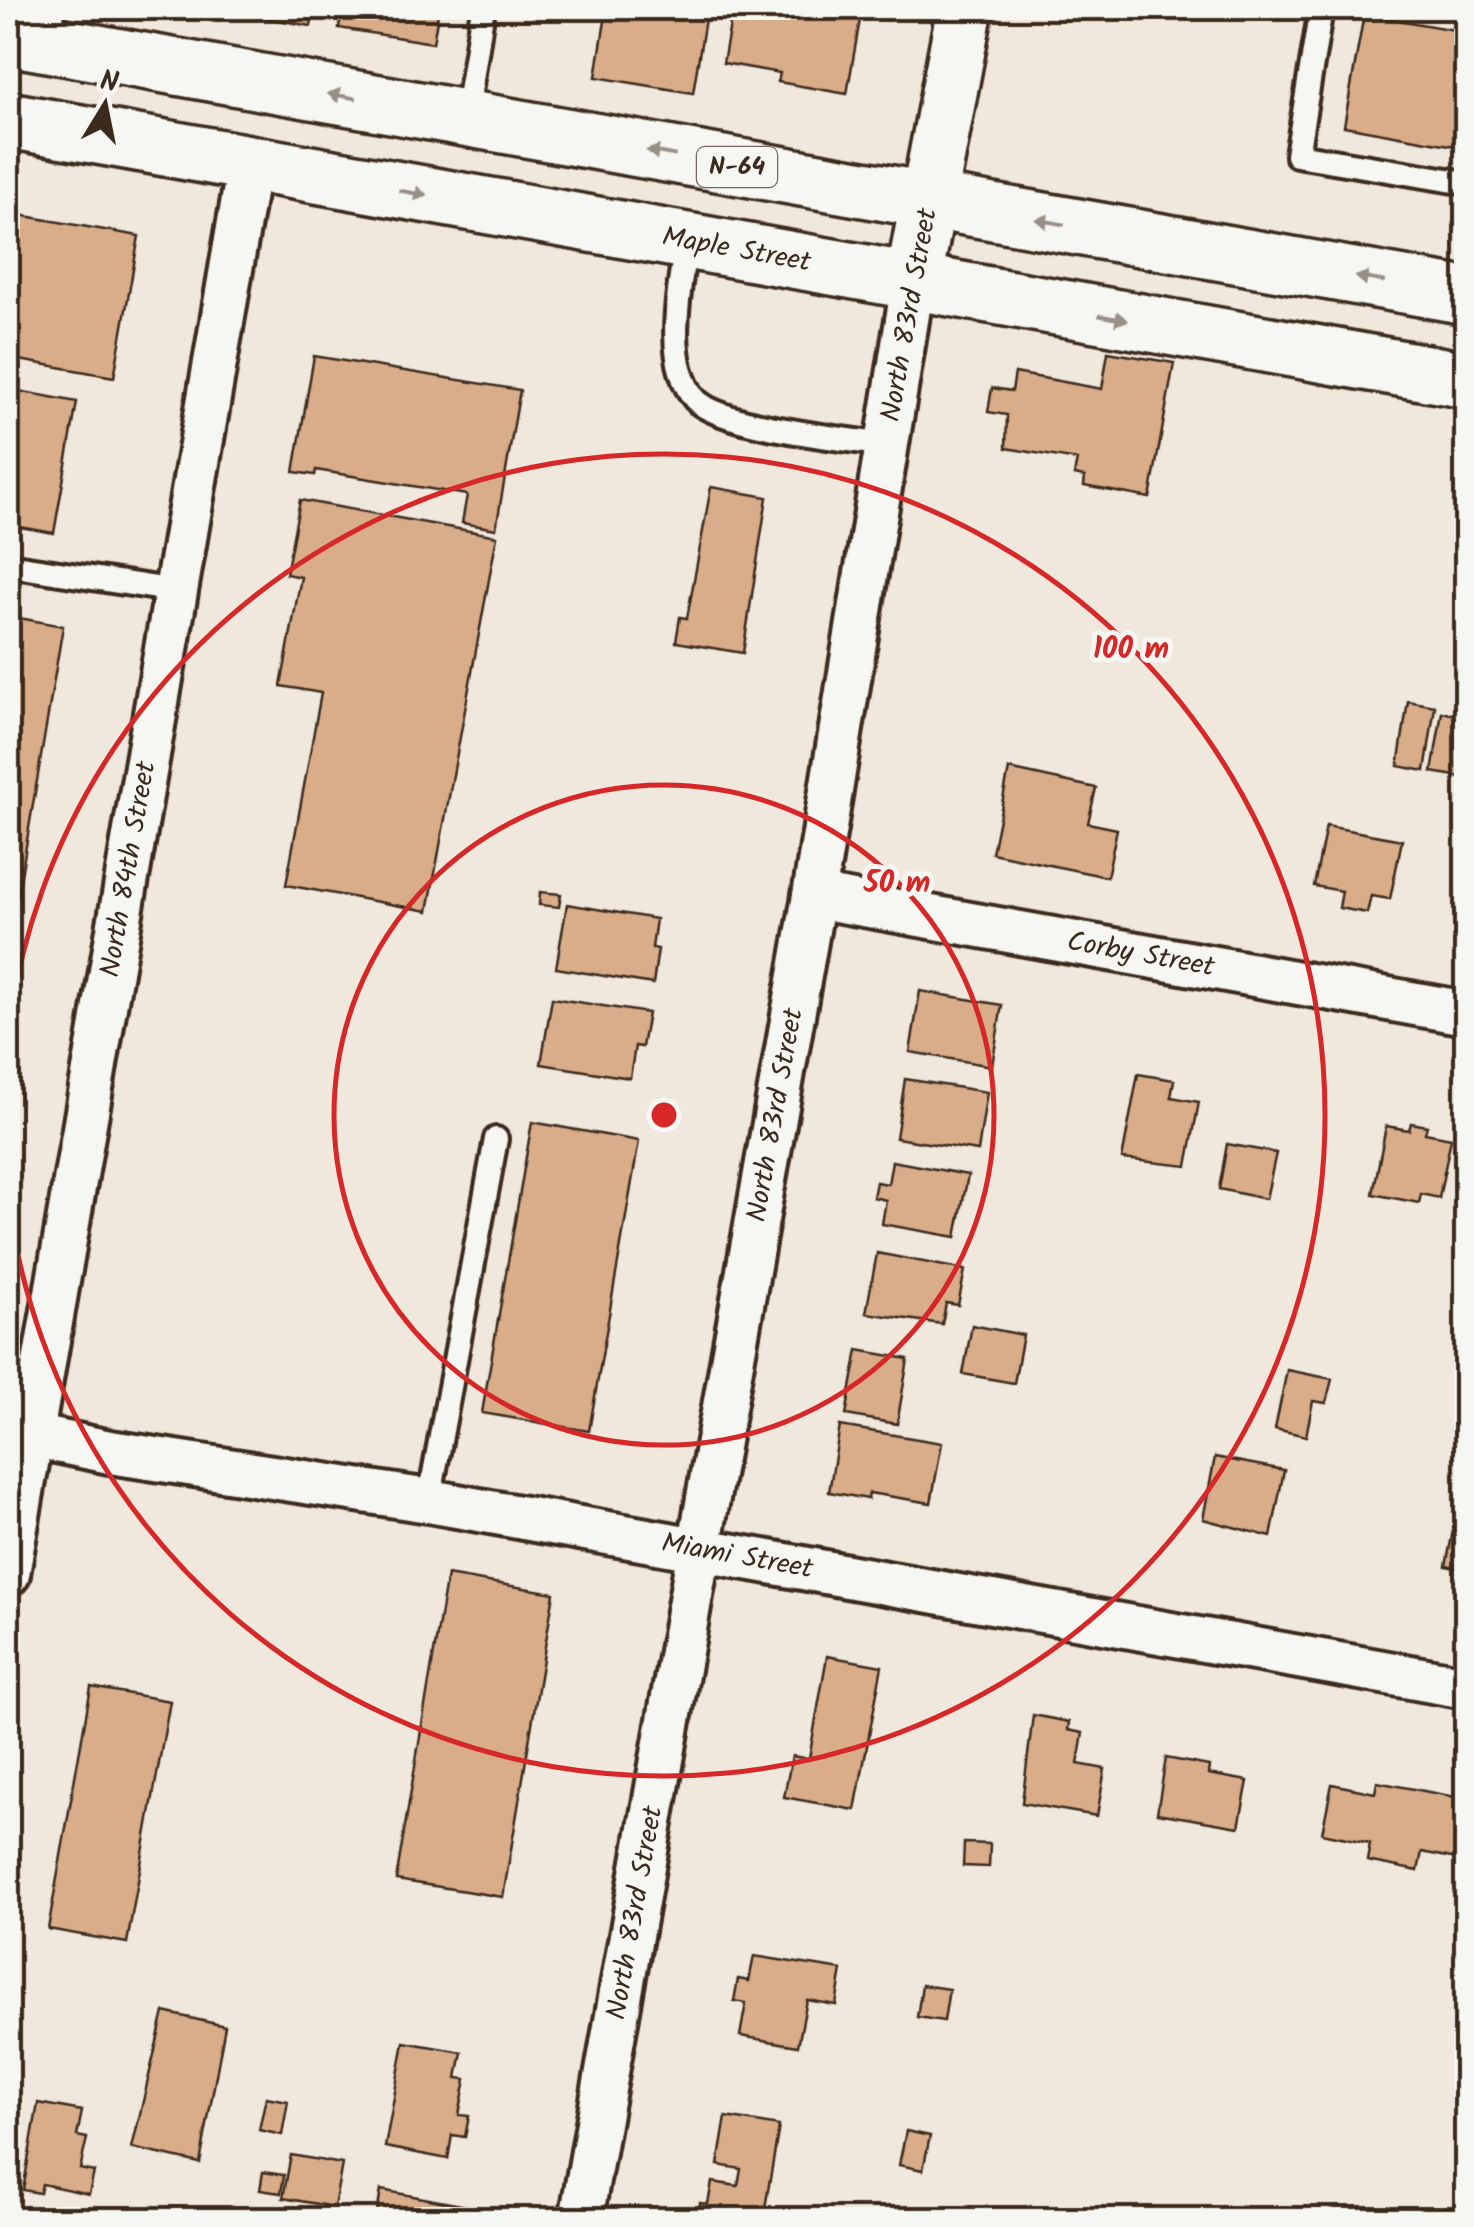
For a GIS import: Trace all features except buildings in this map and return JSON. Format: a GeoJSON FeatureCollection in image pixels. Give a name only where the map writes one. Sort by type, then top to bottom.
{"type":"FeatureCollection","features":[{"type":"Feature","properties":{"kind":"main road","name":"North 83rd Street"},"geometry":{"type":"LineString","coordinates":[[913,283],[965,8]]}},
{"type":"Feature","properties":{"kind":"main road","name":"N-64"},"geometry":{"type":"LineString","coordinates":[[30,29],[466,118],[1466,296]]}},
{"type":"Feature","properties":{"kind":"main road","name":"Maple Street"},"geometry":{"type":"LineString","coordinates":[[8,120],[1466,380]]}},
{"type":"Feature","properties":{"kind":"street","name":"North 84th Street"},"geometry":{"type":"LineString","coordinates":[[8,1574],[20,1434],[176,591],[249,164]]}},
{"type":"Feature","properties":{"kind":"street","name":"North 83rd Street"},"geometry":{"type":"LineString","coordinates":[[581,2220],[814,896],[913,283]]}},
{"type":"Feature","properties":{"kind":"street","name":"Corby Street"},"geometry":{"type":"LineString","coordinates":[[814,896],[1466,1013]]}},
{"type":"Feature","properties":{"kind":"street","name":"Miami Street"},"geometry":{"type":"LineString","coordinates":[[20,1434],[429,1501],[1466,1687]]}},
{"type":"Feature","properties":{"kind":"lane"},"geometry":{"type":"LineString","coordinates":[[466,118],[483,8]]}},
{"type":"Feature","properties":{"kind":"lane"},"geometry":{"type":"LineString","coordinates":[[1318,8],[1297,155],[1466,183]]}},
{"type":"Feature","properties":{"kind":"lane"},"geometry":{"type":"LineString","coordinates":[[686,242],[679,348],[684,377],[696,401],[719,414],[803,434],[888,445]]}},
{"type":"Feature","properties":{"kind":"lane"},"geometry":{"type":"LineString","coordinates":[[8,566],[176,591]]}},
{"type":"Feature","properties":{"kind":"lane"},"geometry":{"type":"LineString","coordinates":[[429,1501],[496,1139]]}}]}
